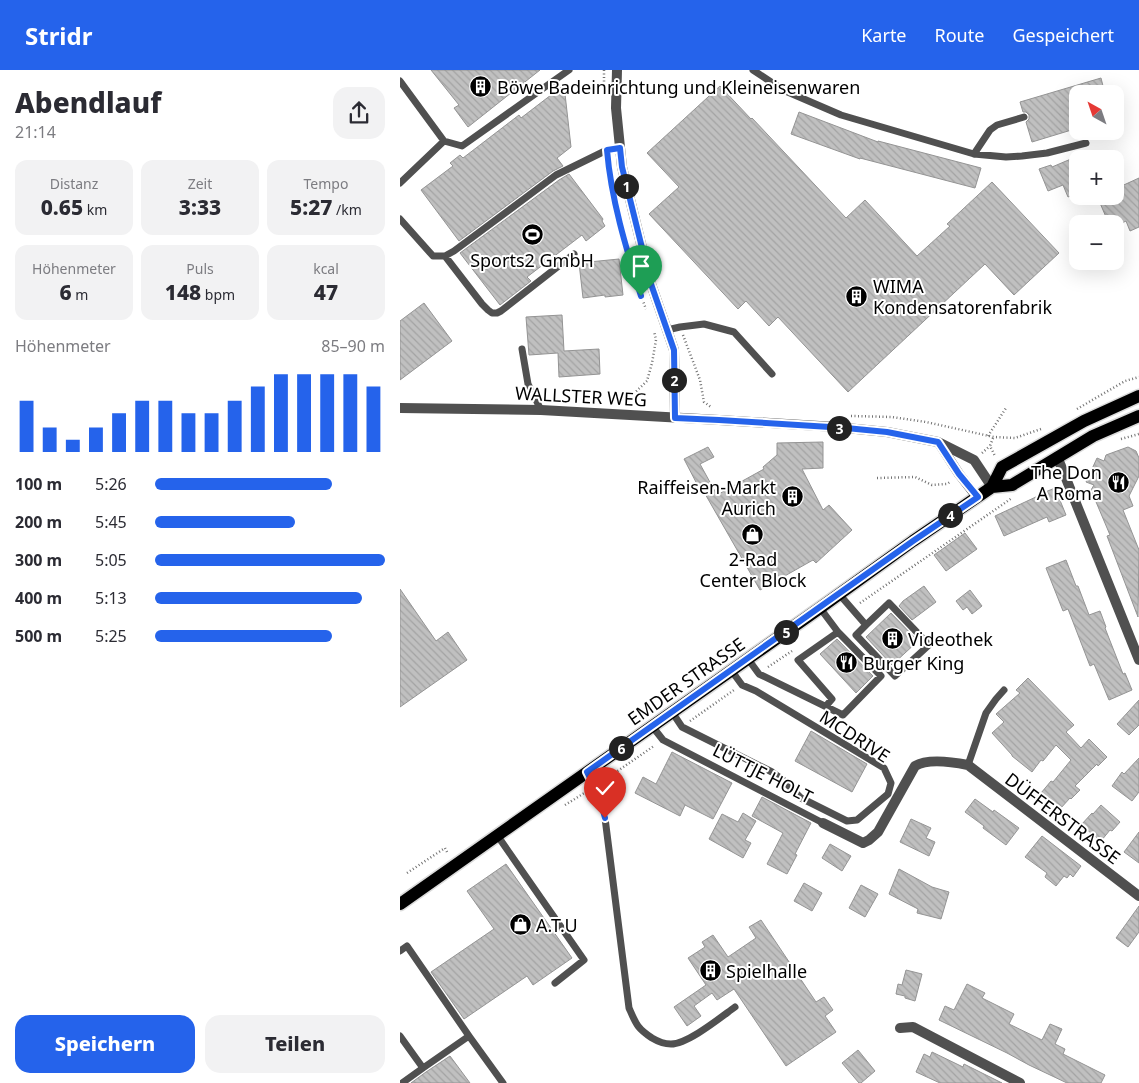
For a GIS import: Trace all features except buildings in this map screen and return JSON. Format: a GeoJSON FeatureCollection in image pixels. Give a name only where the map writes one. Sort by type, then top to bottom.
{"type":"FeatureCollection","features":[{"type":"Feature","properties":{"kind":"main road","name":"EMDER STRASSE"},"geometry":{"type":"LineString","coordinates":[[400,904],[992,487],[1002,467],[1084,421],[1139,396]]}},
{"type":"Feature","properties":{"kind":"main road","name":"EMDER STRASSE"},"geometry":{"type":"LineString","coordinates":[[992,487],[1012,485],[1093,436],[1139,416]]}},
{"type":"Feature","properties":{"kind":"street"},"geometry":{"type":"LineString","coordinates":[[618,70],[616,108],[622,167],[651,284],[674,350],[675,418]]}},
{"type":"Feature","properties":{"kind":"street","name":"WALLSTER WEG"},"geometry":{"type":"LineString","coordinates":[[400,408],[540,410],[887,432],[938,442],[974,460],[992,487]]}},
{"type":"Feature","properties":{"kind":"street"},"geometry":{"type":"LineString","coordinates":[[938,442],[959,474],[978,497]]}},
{"type":"Feature","properties":{"kind":"street"},"geometry":{"type":"LineString","coordinates":[[1056,457],[1139,660]]}},
{"type":"Feature","properties":{"kind":"street","name":"LÜTTJE HOLT"},"geometry":{"type":"LineString","coordinates":[[823,823],[863,843],[878,832],[915,766],[926,762],[949,762],[968,766]]}},
{"type":"Feature","properties":{"kind":"street","name":"DÜFFERSTRASSE"},"geometry":{"type":"LineString","coordinates":[[968,766],[1139,896]]}},
{"type":"Feature","properties":{"kind":"street"},"geometry":{"type":"LineString","coordinates":[[900,1028],[913,1027],[1020,1083]]}},
{"type":"Feature","properties":{"kind":"lane"},"geometry":{"type":"LineString","coordinates":[[400,80],[444,141],[462,146],[568,70]]}},
{"type":"Feature","properties":{"kind":"lane"},"geometry":{"type":"LineString","coordinates":[[753,70],[783,90],[841,116],[974,154],[1006,157],[1022,156],[1047,153],[1086,142]]}},
{"type":"Feature","properties":{"kind":"lane"},"geometry":{"type":"LineString","coordinates":[[974,154],[990,130],[997,125],[1024,117]]}},
{"type":"Feature","properties":{"kind":"lane"},"geometry":{"type":"LineString","coordinates":[[400,183],[444,141]]}},
{"type":"Feature","properties":{"kind":"lane"},"geometry":{"type":"LineString","coordinates":[[400,219],[433,256],[444,256],[454,251],[556,175],[607,150],[620,148]]}},
{"type":"Feature","properties":{"kind":"lane"},"geometry":{"type":"LineString","coordinates":[[444,256],[482,304],[492,313],[497,313],[574,254]]}},
{"type":"Feature","properties":{"kind":"lane"},"geometry":{"type":"LineString","coordinates":[[667,330],[704,324],[734,332],[772,374]]}},
{"type":"Feature","properties":{"kind":"lane"},"geometry":{"type":"LineString","coordinates":[[522,349],[528,384],[540,410]]}},
{"type":"Feature","properties":{"kind":"lane"},"geometry":{"type":"LineString","coordinates":[[839,594],[866,625]]}},
{"type":"Feature","properties":{"kind":"lane"},"geometry":{"type":"LineString","coordinates":[[889,603],[929,645],[895,676],[856,634],[866,625],[889,603]]}},
{"type":"Feature","properties":{"kind":"lane"},"geometry":{"type":"LineString","coordinates":[[748,659],[758,674],[843,715],[881,676],[838,632],[820,608]]}},
{"type":"Feature","properties":{"kind":"lane"},"geometry":{"type":"LineString","coordinates":[[826,706],[832,699],[798,660],[838,632]]}},
{"type":"Feature","properties":{"kind":"lane"},"geometry":{"type":"LineString","coordinates":[[731,670],[742,684]]}},
{"type":"Feature","properties":{"kind":"lane","name":"MCDRIVE"},"geometry":{"type":"LineString","coordinates":[[682,727],[772,772],[801,798],[847,821],[857,820],[888,794],[891,783],[884,768],[742,684]]}},
{"type":"Feature","properties":{"kind":"lane"},"geometry":{"type":"LineString","coordinates":[[968,766],[986,713],[1004,690]]}},
{"type":"Feature","properties":{"kind":"lane"},"geometry":{"type":"LineString","coordinates":[[672,712],[682,727]]}},
{"type":"Feature","properties":{"kind":"lane","name":"LÜTTJE HOLT"},"geometry":{"type":"LineString","coordinates":[[652,726],[663,740],[823,823]]}},
{"type":"Feature","properties":{"kind":"lane"},"geometry":{"type":"LineString","coordinates":[[587,772],[599,796],[605,818],[629,1008],[636,1024],[642,1031],[657,1041],[672,1044],[689,1038],[735,1007]]}},
{"type":"Feature","properties":{"kind":"lane"},"geometry":{"type":"LineString","coordinates":[[497,835],[584,960],[555,983]]}},
{"type":"Feature","properties":{"kind":"lane"},"geometry":{"type":"LineString","coordinates":[[400,951],[407,946],[503,1083]]}},
{"type":"Feature","properties":{"kind":"lane"},"geometry":{"type":"LineString","coordinates":[[400,1036],[423,1068]]}},
{"type":"Feature","properties":{"kind":"lane"},"geometry":{"type":"LineString","coordinates":[[402,1083],[469,1036]]}},
{"type":"Feature","properties":{"kind":"path"},"geometry":{"type":"LineString","coordinates":[[604,70],[604,88]]}},
{"type":"Feature","properties":{"kind":"path"},"geometry":{"type":"LineString","coordinates":[[607,150],[617,212],[634,274],[647,311]]}},
{"type":"Feature","properties":{"kind":"path"},"geometry":{"type":"LineString","coordinates":[[626,401],[647,381],[656,340],[652,326]]}},
{"type":"Feature","properties":{"kind":"path"},"geometry":{"type":"LineString","coordinates":[[680,327],[700,380],[704,402],[699,405]]}},
{"type":"Feature","properties":{"kind":"path"},"geometry":{"type":"LineString","coordinates":[[1074,410],[1125,381],[1139,377]]}},
{"type":"Feature","properties":{"kind":"path"},"geometry":{"type":"LineString","coordinates":[[988,436],[1006,408]]}},
{"type":"Feature","properties":{"kind":"path"},"geometry":{"type":"LineString","coordinates":[[994,437],[1015,438],[1040,430],[1048,425]]}},
{"type":"Feature","properties":{"kind":"path"},"geometry":{"type":"LineString","coordinates":[[974,460],[990,446]]}},
{"type":"Feature","properties":{"kind":"path"},"geometry":{"type":"LineString","coordinates":[[877,478],[915,477],[932,485],[947,484],[959,474]]}},
{"type":"Feature","properties":{"kind":"path"},"geometry":{"type":"LineString","coordinates":[[851,610],[1017,494]]}},
{"type":"Feature","properties":{"kind":"path"},"geometry":{"type":"LineString","coordinates":[[758,674],[799,646]]}},
{"type":"Feature","properties":{"kind":"path"},"geometry":{"type":"LineString","coordinates":[[682,727],[742,684]]}},
{"type":"Feature","properties":{"kind":"path"},"geometry":{"type":"LineString","coordinates":[[561,807],[663,740]]}},
{"type":"Feature","properties":{"kind":"place","name":"Böwe Badeinrichtung und Kleineisenwaren"},"geometry":{"type":"Point","coordinates":[481,87]}},
{"type":"Feature","properties":{"kind":"place","name":"Sports2 GmbH"},"geometry":{"type":"Point","coordinates":[532,235]}},
{"type":"Feature","properties":{"kind":"place","name":"WIMA Kondensatorenfabrik"},"geometry":{"type":"Point","coordinates":[857,296]}},
{"type":"Feature","properties":{"kind":"place","name":"The Don A Roma"},"geometry":{"type":"Point","coordinates":[1118,482]}},
{"type":"Feature","properties":{"kind":"place","name":"Raiffeisen-Markt Aurich"},"geometry":{"type":"Point","coordinates":[792,497]}},
{"type":"Feature","properties":{"kind":"place","name":"2-Rad Center Block"},"geometry":{"type":"Point","coordinates":[753,534]}},
{"type":"Feature","properties":{"kind":"place","name":"Videothek"},"geometry":{"type":"Point","coordinates":[892,639]}},
{"type":"Feature","properties":{"kind":"place","name":"Burger King"},"geometry":{"type":"Point","coordinates":[847,663]}},
{"type":"Feature","properties":{"kind":"place","name":"A.T.U"},"geometry":{"type":"Point","coordinates":[520,925]}},
{"type":"Feature","properties":{"kind":"place","name":"Spielhalle"},"geometry":{"type":"Point","coordinates":[710,971]}},
{"type":"Feature","properties":{"kind":"route"},"geometry":{"type":"LineString","coordinates":[[605,818],[599,796],[587,772],[978,497],[959,474],[938,442],[887,432],[846,428],[675,418],[674,350],[651,284],[622,167],[620,148],[607,150],[617,212],[641,296]]}}]}
